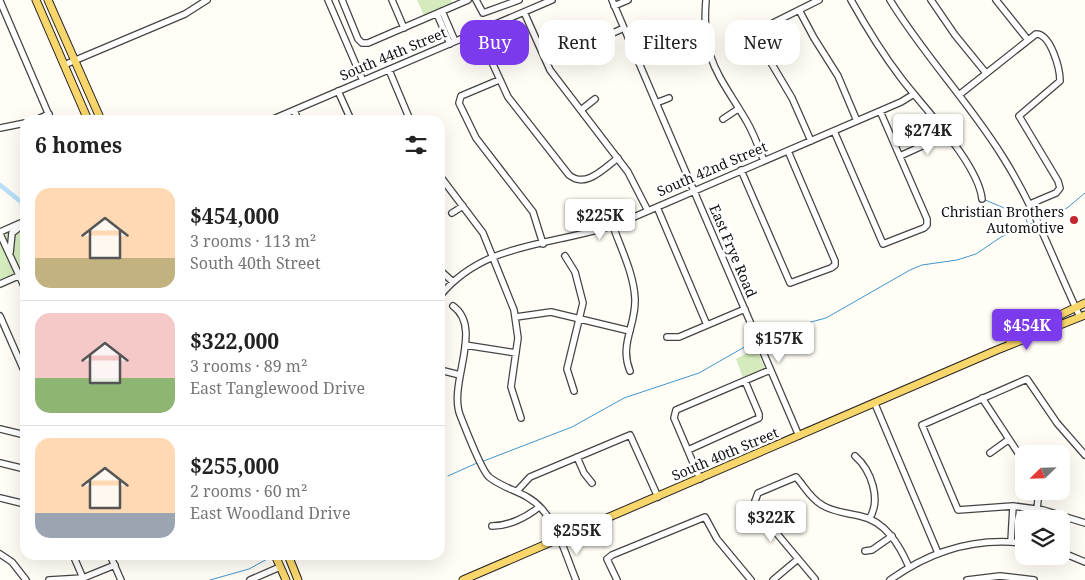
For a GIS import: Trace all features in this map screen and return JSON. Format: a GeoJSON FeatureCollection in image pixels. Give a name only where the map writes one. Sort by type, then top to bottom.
{"type":"FeatureCollection","features":[{"type":"Feature","properties":{"kind":"main road"},"geometry":{"type":"LineString","coordinates":[[36,0],[86,115]]}},
{"type":"Feature","properties":{"kind":"main road"},"geometry":{"type":"LineString","coordinates":[[48,0],[99,115]]}},
{"type":"Feature","properties":{"kind":"main road","name":"South 40th Street"},"geometry":{"type":"LineString","coordinates":[[997,350],[1035,326],[1085,303]]}},
{"type":"Feature","properties":{"kind":"main road","name":"South 40th Street"},"geometry":{"type":"LineString","coordinates":[[463,580],[997,350],[1083,316]]}},
{"type":"Feature","properties":{"kind":"main road"},"geometry":{"type":"LineString","coordinates":[[277,560],[286,580]]}},
{"type":"Feature","properties":{"kind":"main road"},"geometry":{"type":"LineString","coordinates":[[290,560],[298,580]]}},
{"type":"Feature","properties":{"kind":"street"},"geometry":{"type":"LineString","coordinates":[[64,65],[185,14],[207,0]]}},
{"type":"Feature","properties":{"kind":"street"},"geometry":{"type":"LineString","coordinates":[[328,0],[363,81]]}},
{"type":"Feature","properties":{"kind":"street"},"geometry":{"type":"LineString","coordinates":[[342,0],[362,43],[368,43],[468,0]]}},
{"type":"Feature","properties":{"kind":"street"},"geometry":{"type":"LineString","coordinates":[[392,0],[404,28]]}},
{"type":"Feature","properties":{"kind":"street"},"geometry":{"type":"LineString","coordinates":[[476,0],[483,13],[519,0]]}},
{"type":"Feature","properties":{"kind":"street","name":"South 44th Street"},"geometry":{"type":"LineString","coordinates":[[506,20],[552,0]]}},
{"type":"Feature","properties":{"kind":"street"},"geometry":{"type":"LineString","coordinates":[[613,3],[628,0]]}},
{"type":"Feature","properties":{"kind":"street"},"geometry":{"type":"LineString","coordinates":[[811,141],[792,98],[770,61],[757,33],[759,30],[819,0]]}},
{"type":"Feature","properties":{"kind":"street"},"geometry":{"type":"LineString","coordinates":[[851,0],[881,50],[946,135],[979,185],[982,198]]}},
{"type":"Feature","properties":{"kind":"street"},"geometry":{"type":"LineString","coordinates":[[890,0],[925,52],[959,94],[1001,154],[1030,204],[1076,307],[1083,316]]}},
{"type":"Feature","properties":{"kind":"street"},"geometry":{"type":"LineString","coordinates":[[931,0],[986,73]]}},
{"type":"Feature","properties":{"kind":"street"},"geometry":{"type":"LineString","coordinates":[[996,0],[1028,40]]}},
{"type":"Feature","properties":{"kind":"street"},"geometry":{"type":"LineString","coordinates":[[0,1],[49,115]]}},
{"type":"Feature","properties":{"kind":"street"},"geometry":{"type":"LineString","coordinates":[[706,20],[708,2]]}},
{"type":"Feature","properties":{"kind":"street","name":"East Frye Road"},"geometry":{"type":"LineString","coordinates":[[613,3],[798,436]]}},
{"type":"Feature","properties":{"kind":"street"},"geometry":{"type":"LineString","coordinates":[[799,10],[838,76],[857,121]]}},
{"type":"Feature","properties":{"kind":"street"},"geometry":{"type":"LineString","coordinates":[[440,12],[453,43]]}},
{"type":"Feature","properties":{"kind":"street"},"geometry":{"type":"LineString","coordinates":[[524,12],[545,62],[618,158],[636,186],[648,211]]}},
{"type":"Feature","properties":{"kind":"street"},"geometry":{"type":"LineString","coordinates":[[615,32],[624,28]]}},
{"type":"Feature","properties":{"kind":"street"},"geometry":{"type":"LineString","coordinates":[[959,94],[1038,33],[1051,48],[1060,82],[1019,116],[1058,181],[1060,188],[1056,193],[1030,204]]}},
{"type":"Feature","properties":{"kind":"street","name":"South 44th Street"},"geometry":{"type":"LineString","coordinates":[[282,115],[460,40]]}},
{"type":"Feature","properties":{"kind":"street"},"geometry":{"type":"LineString","coordinates":[[492,65],[499,80],[519,112],[573,178],[589,179],[618,158]]}},
{"type":"Feature","properties":{"kind":"street"},"geometry":{"type":"LineString","coordinates":[[713,65],[716,73],[751,130],[764,161]]}},
{"type":"Feature","properties":{"kind":"street"},"geometry":{"type":"LineString","coordinates":[[389,70],[408,115]]}},
{"type":"Feature","properties":{"kind":"street"},"geometry":{"type":"LineString","coordinates":[[499,80],[458,99],[476,138],[533,212],[543,244]]}},
{"type":"Feature","properties":{"kind":"street"},"geometry":{"type":"LineString","coordinates":[[338,91],[349,115]]}},
{"type":"Feature","properties":{"kind":"street","name":"South 42nd Street"},"geometry":{"type":"LineString","coordinates":[[445,290],[452,282],[474,265],[493,256],[613,226],[880,111],[914,94]]}},
{"type":"Feature","properties":{"kind":"street"},"geometry":{"type":"LineString","coordinates":[[656,103],[669,98]]}},
{"type":"Feature","properties":{"kind":"street"},"geometry":{"type":"LineString","coordinates":[[581,110],[595,99]]}},
{"type":"Feature","properties":{"kind":"street"},"geometry":{"type":"LineString","coordinates":[[723,119],[738,109]]}},
{"type":"Feature","properties":{"kind":"street"},"geometry":{"type":"LineString","coordinates":[[294,110],[296,115]]}},
{"type":"Feature","properties":{"kind":"street"},"geometry":{"type":"LineString","coordinates":[[834,131],[883,244],[924,228],[927,224],[880,111]]}},
{"type":"Feature","properties":{"kind":"street"},"geometry":{"type":"LineString","coordinates":[[0,128],[20,125]]}},
{"type":"Feature","properties":{"kind":"street"},"geometry":{"type":"LineString","coordinates":[[900,156],[946,135]]}},
{"type":"Feature","properties":{"kind":"street"},"geometry":{"type":"LineString","coordinates":[[741,170],[790,283],[834,265],[835,261],[788,151]]}},
{"type":"Feature","properties":{"kind":"street"},"geometry":{"type":"LineString","coordinates":[[445,183],[483,233],[516,317],[516,353],[512,392],[521,418]]}},
{"type":"Feature","properties":{"kind":"street"},"geometry":{"type":"LineString","coordinates":[[452,213],[463,206]]}},
{"type":"Feature","properties":{"kind":"street"},"geometry":{"type":"LineString","coordinates":[[657,207],[707,325]]}},
{"type":"Feature","properties":{"kind":"street"},"geometry":{"type":"LineString","coordinates":[[20,224],[0,233],[20,271]]}},
{"type":"Feature","properties":{"kind":"street"},"geometry":{"type":"LineString","coordinates":[[10,255],[12,233],[20,226]]}},
{"type":"Feature","properties":{"kind":"street"},"geometry":{"type":"LineString","coordinates":[[613,226],[633,282],[634,312],[625,356],[630,370]]}},
{"type":"Feature","properties":{"kind":"street"},"geometry":{"type":"LineString","coordinates":[[565,256],[575,272],[583,294],[580,318],[567,368],[574,391]]}},
{"type":"Feature","properties":{"kind":"street"},"geometry":{"type":"LineString","coordinates":[[0,284],[20,275]]}},
{"type":"Feature","properties":{"kind":"street"},"geometry":{"type":"LineString","coordinates":[[445,275],[452,282]]}},
{"type":"Feature","properties":{"kind":"street"},"geometry":{"type":"LineString","coordinates":[[453,306],[460,311],[466,328],[457,395],[458,409],[481,463],[488,476],[517,491],[539,507],[553,524],[576,580]]}},
{"type":"Feature","properties":{"kind":"street"},"geometry":{"type":"LineString","coordinates":[[667,337],[679,337],[745,309]]}},
{"type":"Feature","properties":{"kind":"street"},"geometry":{"type":"LineString","coordinates":[[516,317],[551,312],[630,331]]}},
{"type":"Feature","properties":{"kind":"street"},"geometry":{"type":"LineString","coordinates":[[0,316],[20,362]]}},
{"type":"Feature","properties":{"kind":"street"},"geometry":{"type":"LineString","coordinates":[[465,345],[516,353]]}},
{"type":"Feature","properties":{"kind":"street"},"geometry":{"type":"LineString","coordinates":[[700,479],[674,418],[674,413],[676,410],[770,370]]}},
{"type":"Feature","properties":{"kind":"street"},"geometry":{"type":"LineString","coordinates":[[445,371],[460,375]]}},
{"type":"Feature","properties":{"kind":"street"},"geometry":{"type":"LineString","coordinates":[[1085,455],[1057,423],[1027,379],[922,425],[958,510],[1013,506],[1037,509],[1085,523]]}},
{"type":"Feature","properties":{"kind":"street"},"geometry":{"type":"LineString","coordinates":[[688,450],[759,418],[760,414],[745,381]]}},
{"type":"Feature","properties":{"kind":"street"},"geometry":{"type":"LineString","coordinates":[[982,398],[1015,450]]}},
{"type":"Feature","properties":{"kind":"street"},"geometry":{"type":"LineString","coordinates":[[875,404],[938,553]]}},
{"type":"Feature","properties":{"kind":"street"},"geometry":{"type":"LineString","coordinates":[[0,429],[20,434]]}},
{"type":"Feature","properties":{"kind":"street"},"geometry":{"type":"LineString","coordinates":[[517,491],[530,477],[630,435],[658,497]]}},
{"type":"Feature","properties":{"kind":"street"},"geometry":{"type":"LineString","coordinates":[[990,453],[1008,440]]}},
{"type":"Feature","properties":{"kind":"street"},"geometry":{"type":"LineString","coordinates":[[855,456],[862,462],[875,493],[876,502],[869,519]]}},
{"type":"Feature","properties":{"kind":"street"},"geometry":{"type":"LineString","coordinates":[[577,457],[584,473],[592,483]]}},
{"type":"Feature","properties":{"kind":"street"},"geometry":{"type":"LineString","coordinates":[[0,463],[20,468]]}},
{"type":"Feature","properties":{"kind":"street"},"geometry":{"type":"LineString","coordinates":[[816,579],[761,513],[755,501],[755,496],[758,493],[796,477],[813,499],[820,504],[869,519],[882,526],[892,536],[910,566]]}},
{"type":"Feature","properties":{"kind":"street"},"geometry":{"type":"LineString","coordinates":[[0,498],[20,503]]}},
{"type":"Feature","properties":{"kind":"street"},"geometry":{"type":"LineString","coordinates":[[1037,509],[1038,500]]}},
{"type":"Feature","properties":{"kind":"street"},"geometry":{"type":"LineString","coordinates":[[1011,542],[1013,506]]}},
{"type":"Feature","properties":{"kind":"street"},"geometry":{"type":"LineString","coordinates":[[492,526],[506,524],[528,515],[539,507]]}},
{"type":"Feature","properties":{"kind":"street"},"geometry":{"type":"LineString","coordinates":[[616,580],[607,560],[612,555],[705,517],[718,539],[751,580]]}},
{"type":"Feature","properties":{"kind":"street"},"geometry":{"type":"LineString","coordinates":[[865,551],[872,550],[892,536]]}},
{"type":"Feature","properties":{"kind":"street"},"geometry":{"type":"LineString","coordinates":[[890,580],[910,566],[938,553],[979,542],[1015,542]]}},
{"type":"Feature","properties":{"kind":"street"},"geometry":{"type":"LineString","coordinates":[[0,554],[16,566],[26,580]]}},
{"type":"Feature","properties":{"kind":"street"},"geometry":{"type":"LineString","coordinates":[[1070,556],[1085,562]]}},
{"type":"Feature","properties":{"kind":"street"},"geometry":{"type":"LineString","coordinates":[[773,580],[798,559]]}},
{"type":"Feature","properties":{"kind":"street"},"geometry":{"type":"LineString","coordinates":[[74,560],[83,578]]}},
{"type":"Feature","properties":{"kind":"street"},"geometry":{"type":"LineString","coordinates":[[112,560],[121,580]]}},
{"type":"Feature","properties":{"kind":"street"},"geometry":{"type":"LineString","coordinates":[[49,580],[83,578],[115,565]]}},
{"type":"Feature","properties":{"kind":"street"},"geometry":{"type":"LineString","coordinates":[[250,580],[280,566]]}},
{"type":"Feature","properties":{"kind":"street"},"geometry":{"type":"LineString","coordinates":[[967,580],[1000,576],[1034,580]]}},
{"type":"Feature","properties":{"kind":"green space"},"geometry":{"type":"Polygon","coordinates":[[[417,0],[451,0],[453,6],[425,18],[417,0]]]}},
{"type":"Feature","properties":{"kind":"green space"},"geometry":{"type":"Polygon","coordinates":[[[20,224],[20,275],[0,284],[0,234],[20,224]]]}},
{"type":"Feature","properties":{"kind":"green space"},"geometry":{"type":"Polygon","coordinates":[[[756,348],[765,369],[743,378],[736,359],[756,348]]]}},
{"type":"Feature","properties":{"kind":"waterway"},"geometry":{"type":"LineString","coordinates":[[0,185],[20,201]]}},
{"type":"Feature","properties":{"kind":"waterway"},"geometry":{"type":"LineString","coordinates":[[1039,220],[1067,208],[1085,193]]}},
{"type":"Feature","properties":{"kind":"waterway"},"geometry":{"type":"LineString","coordinates":[[983,199],[1025,217],[1028,224]]}},
{"type":"Feature","properties":{"kind":"waterway"},"geometry":{"type":"LineString","coordinates":[[759,340],[788,328],[826,318],[922,265],[957,260],[976,254],[1001,237],[1035,222]]}},
{"type":"Feature","properties":{"kind":"waterway"},"geometry":{"type":"LineString","coordinates":[[481,462],[572,427],[624,398],[699,373],[755,341]]}},
{"type":"Feature","properties":{"kind":"waterway"},"geometry":{"type":"LineString","coordinates":[[448,476],[477,463]]}},
{"type":"Feature","properties":{"kind":"waterway"},"geometry":{"type":"LineString","coordinates":[[210,580],[249,569],[265,560]]}},
{"type":"Feature","properties":{"kind":"place","name":"Christian Brothers Automotive"},"geometry":{"type":"Point","coordinates":[1074,220]}}]}
